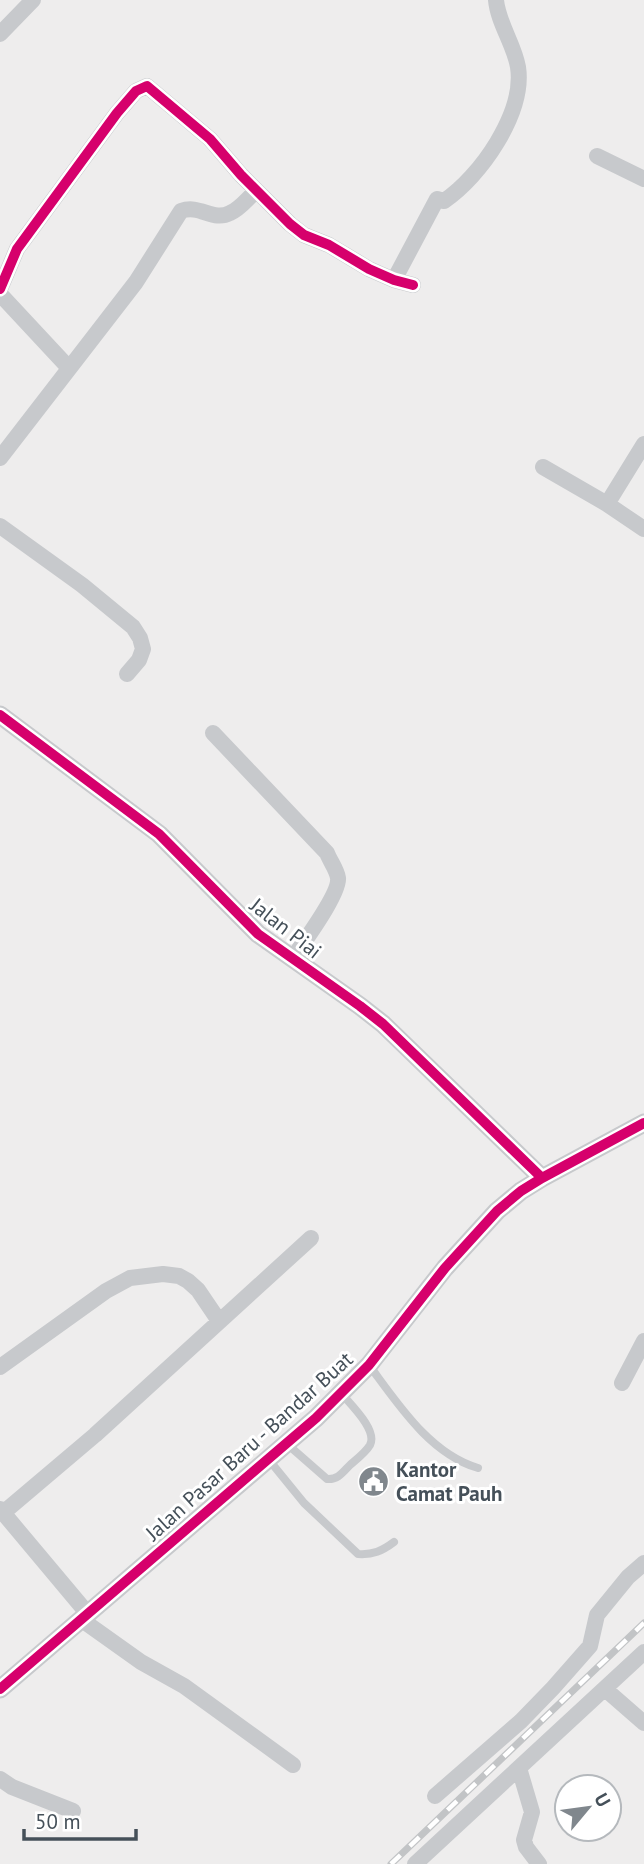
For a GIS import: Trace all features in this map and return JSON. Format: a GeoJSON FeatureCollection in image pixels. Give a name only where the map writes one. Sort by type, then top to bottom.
{"type":"FeatureCollection","features":[{"type":"Feature","properties":{"kind":"street"},"geometry":{"type":"LineString","coordinates":[[0,34],[33,0]]}},
{"type":"Feature","properties":{"kind":"street"},"geometry":{"type":"LineString","coordinates":[[394,280],[437,199],[444,201],[474,175],[490,156],[510,115],[519,71],[496,0]]}},
{"type":"Feature","properties":{"kind":"street"},"geometry":{"type":"LineString","coordinates":[[68,367],[0,292],[18,249],[117,113],[142,87],[147,86],[210,139],[256,191],[290,224],[369,269],[413,285]]}},
{"type":"Feature","properties":{"kind":"street"},"geometry":{"type":"LineString","coordinates":[[597,156],[644,179]]}},
{"type":"Feature","properties":{"kind":"street"},"geometry":{"type":"LineString","coordinates":[[0,458],[136,282],[181,211],[191,208],[222,216],[233,212],[256,191]]}},
{"type":"Feature","properties":{"kind":"street"},"geometry":{"type":"LineString","coordinates":[[607,504],[644,444]]}},
{"type":"Feature","properties":{"kind":"street"},"geometry":{"type":"LineString","coordinates":[[543,467],[644,529]]}},
{"type":"Feature","properties":{"kind":"street"},"geometry":{"type":"LineString","coordinates":[[0,526],[82,584],[133,627],[143,649],[139,660],[127,674]]}},
{"type":"Feature","properties":{"kind":"street","name":"Jalan Piai"},"geometry":{"type":"LineString","coordinates":[[0,715],[159,834],[258,934],[360,1006],[393,1033],[542,1178]]}},
{"type":"Feature","properties":{"kind":"street"},"geometry":{"type":"LineString","coordinates":[[213,733],[327,853],[338,877],[338,884],[325,909],[292,959]]}},
{"type":"Feature","properties":{"kind":"street","name":"Jalan Pasar Baru - Bandar Buat"},"geometry":{"type":"LineString","coordinates":[[0,1689],[269,1460],[341,1393],[369,1365],[473,1236],[505,1204],[542,1178],[644,1123]]}},
{"type":"Feature","properties":{"kind":"street"},"geometry":{"type":"LineString","coordinates":[[293,1765],[184,1686],[141,1662],[85,1617],[1,1511],[96,1435],[115,1414],[311,1238]]}},
{"type":"Feature","properties":{"kind":"street"},"geometry":{"type":"LineString","coordinates":[[0,1367],[106,1291],[130,1278],[163,1274],[179,1276],[188,1281],[219,1321]]}},
{"type":"Feature","properties":{"kind":"street"},"geometry":{"type":"LineString","coordinates":[[622,1383],[644,1341]]}},
{"type":"Feature","properties":{"kind":"street"},"geometry":{"type":"LineString","coordinates":[[435,1797],[521,1721],[553,1688],[590,1646],[597,1615],[628,1577],[644,1563]]}},
{"type":"Feature","properties":{"kind":"street"},"geometry":{"type":"LineString","coordinates":[[415,1864],[644,1652]]}},
{"type":"Feature","properties":{"kind":"street"},"geometry":{"type":"LineString","coordinates":[[606,1689],[644,1723]]}},
{"type":"Feature","properties":{"kind":"street"},"geometry":{"type":"LineString","coordinates":[[519,1768],[532,1812],[524,1840],[539,1864]]}},
{"type":"Feature","properties":{"kind":"street"},"geometry":{"type":"LineString","coordinates":[[0,1779],[12,1787],[73,1811]]}},
{"type":"Feature","properties":{"kind":"lane"},"geometry":{"type":"LineString","coordinates":[[369,1365],[397,1404],[448,1456],[478,1468]]}},
{"type":"Feature","properties":{"kind":"lane"},"geometry":{"type":"LineString","coordinates":[[287,1444],[327,1479],[337,1478],[345,1471],[371,1444],[372,1437],[368,1426],[341,1393]]}},
{"type":"Feature","properties":{"kind":"lane"},"geometry":{"type":"LineString","coordinates":[[269,1460],[304,1503],[358,1554],[381,1552],[394,1542]]}},
{"type":"Feature","properties":{"kind":"railway"},"geometry":{"type":"LineString","coordinates":[[391,1864],[644,1623]]}},
{"type":"Feature","properties":{"kind":"cycle path"},"geometry":{"type":"LineString","coordinates":[[0,289],[17,249],[117,113],[136,91],[147,86],[210,139],[241,175],[304,235],[329,245],[369,269],[413,285]]}},
{"type":"Feature","properties":{"kind":"cycle path"},"geometry":{"type":"LineString","coordinates":[[0,715],[159,834],[258,934],[383,1024],[542,1178]]}},
{"type":"Feature","properties":{"kind":"cycle path"},"geometry":{"type":"LineString","coordinates":[[0,1689],[316,1418],[369,1365],[445,1268],[497,1211],[542,1178],[644,1123]]}},
{"type":"Feature","properties":{"kind":"place","name":"Kantor Camat Pauh"},"geometry":{"type":"Point","coordinates":[373,1481]}}]}
